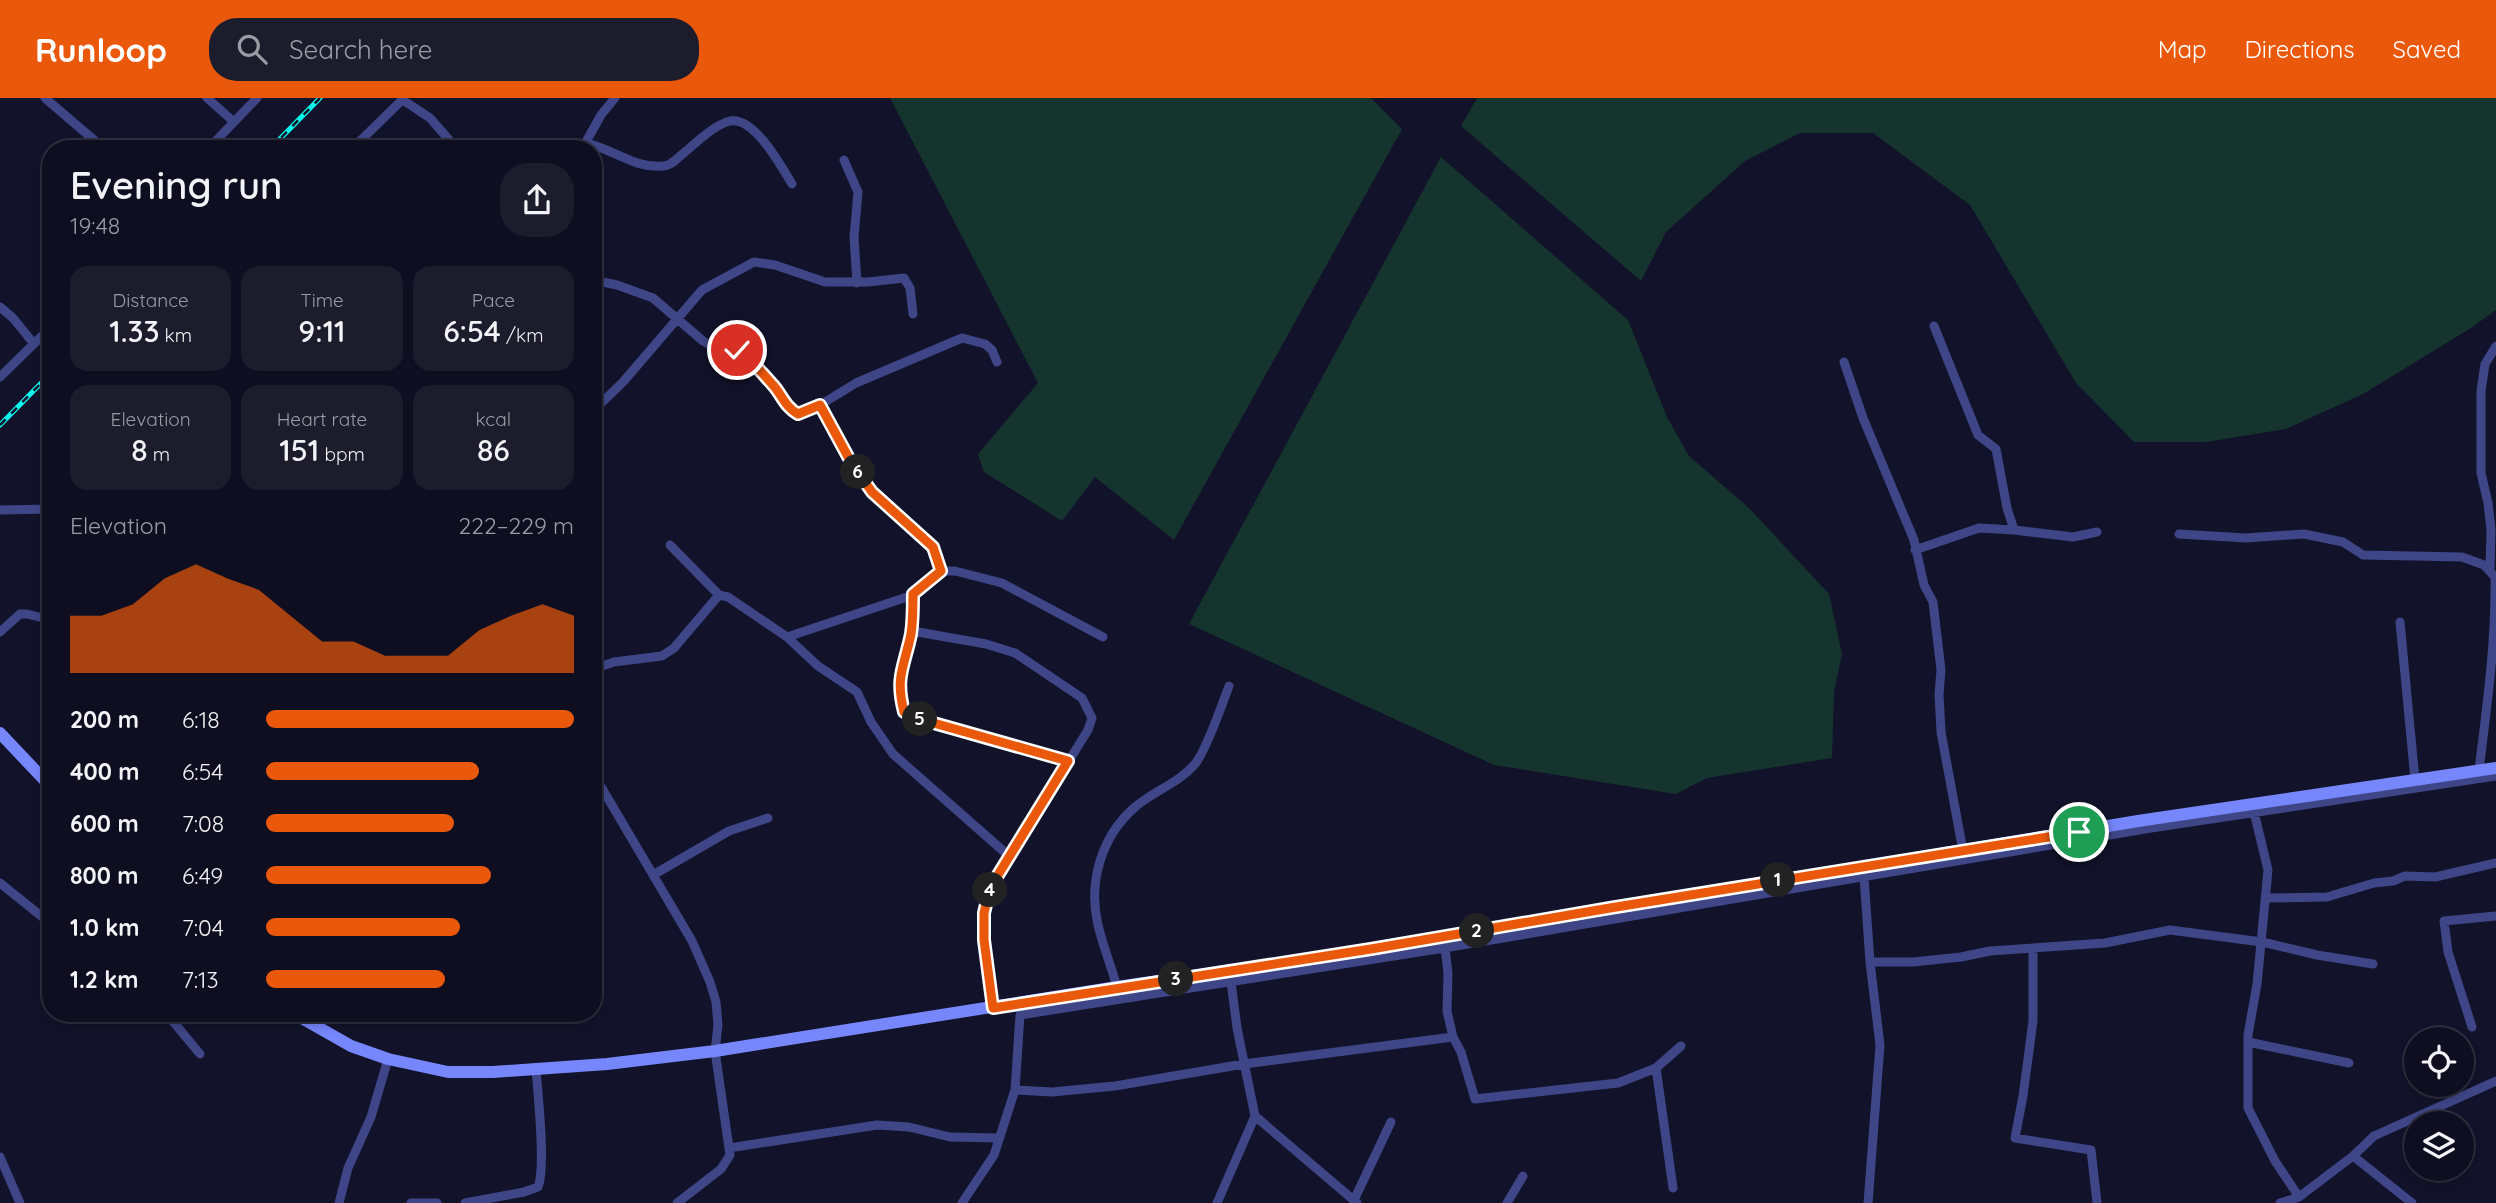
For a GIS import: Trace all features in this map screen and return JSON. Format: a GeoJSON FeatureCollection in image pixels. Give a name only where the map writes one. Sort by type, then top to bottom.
{"type":"FeatureCollection","features":[{"type":"Feature","properties":{"kind":"main road"},"geometry":{"type":"LineString","coordinates":[[0,733],[42,777]]}},
{"type":"Feature","properties":{"kind":"main road"},"geometry":{"type":"LineString","coordinates":[[309,1022],[351,1046],[388,1059],[448,1072],[536,1070],[607,1064],[715,1051],[1117,987],[1313,959],[2138,821],[2496,768]]}},
{"type":"Feature","properties":{"kind":"street"},"geometry":{"type":"LineString","coordinates":[[45,98],[94,140]]}},
{"type":"Feature","properties":{"kind":"street"},"geometry":{"type":"LineString","coordinates":[[207,98],[233,121]]}},
{"type":"Feature","properties":{"kind":"street"},"geometry":{"type":"LineString","coordinates":[[216,140],[257,98]]}},
{"type":"Feature","properties":{"kind":"street"},"geometry":{"type":"LineString","coordinates":[[587,140],[601,115],[615,98]]}},
{"type":"Feature","properties":{"kind":"street"},"geometry":{"type":"LineString","coordinates":[[361,140],[403,99],[430,118],[449,140]]}},
{"type":"Feature","properties":{"kind":"street"},"geometry":{"type":"LineString","coordinates":[[602,148],[628,161],[661,167],[674,161],[726,122],[740,120],[764,142],[792,184]]}},
{"type":"Feature","properties":{"kind":"street"},"geometry":{"type":"LineString","coordinates":[[844,160],[858,192],[854,237],[857,283]]}},
{"type":"Feature","properties":{"kind":"street"},"geometry":{"type":"LineString","coordinates":[[602,402],[623,382],[702,290],[754,262],[775,265],[825,282],[857,283],[904,278],[910,288],[913,314]]}},
{"type":"Feature","properties":{"kind":"street"},"geometry":{"type":"LineString","coordinates":[[602,282],[653,298],[703,341],[718,350],[737,350],[744,353],[774,386],[791,410],[798,414],[820,405],[856,383],[962,338],[985,344],[992,350],[997,362]]}},
{"type":"Feature","properties":{"kind":"street"},"geometry":{"type":"LineString","coordinates":[[0,307],[13,318],[34,344]]}},
{"type":"Feature","properties":{"kind":"street"},"geometry":{"type":"LineString","coordinates":[[1934,326],[1979,435],[1996,449],[2014,530]]}},
{"type":"Feature","properties":{"kind":"street"},"geometry":{"type":"LineString","coordinates":[[0,377],[42,336]]}},
{"type":"Feature","properties":{"kind":"street"},"geometry":{"type":"LineString","coordinates":[[2490,570],[2491,530],[2481,473],[2481,391],[2485,364],[2496,346]]}},
{"type":"Feature","properties":{"kind":"street"},"geometry":{"type":"LineString","coordinates":[[1843,362],[1915,550],[1924,584],[1933,602],[1941,670],[1938,694],[1941,732],[1964,851]]}},
{"type":"Feature","properties":{"kind":"street"},"geometry":{"type":"LineString","coordinates":[[820,405],[852,464],[872,492],[933,547],[941,571]]}},
{"type":"Feature","properties":{"kind":"street"},"geometry":{"type":"LineString","coordinates":[[0,510],[42,509]]}},
{"type":"Feature","properties":{"kind":"street"},"geometry":{"type":"LineString","coordinates":[[1915,550],[1979,528],[2073,537],[2097,532]]}},
{"type":"Feature","properties":{"kind":"street"},"geometry":{"type":"LineString","coordinates":[[2179,534],[2246,538],[2304,534],[2343,542],[2363,555],[2462,557],[2484,565],[2495,577],[2494,640],[2479,770]]}},
{"type":"Feature","properties":{"kind":"street"},"geometry":{"type":"LineString","coordinates":[[670,545],[719,595],[728,597],[787,637],[818,666],[857,692],[871,722],[893,754],[1009,856]]}},
{"type":"Feature","properties":{"kind":"street"},"geometry":{"type":"LineString","coordinates":[[787,637],[913,594],[941,571],[955,571],[1002,583],[1102,637]]}},
{"type":"Feature","properties":{"kind":"street"},"geometry":{"type":"LineString","coordinates":[[913,594],[912,631],[900,676],[899,691],[904,712],[916,718],[1068,761]]}},
{"type":"Feature","properties":{"kind":"street"},"geometry":{"type":"LineString","coordinates":[[602,666],[662,656],[674,648],[719,595]]}},
{"type":"Feature","properties":{"kind":"street"},"geometry":{"type":"LineString","coordinates":[[0,632],[20,614],[42,618]]}},
{"type":"Feature","properties":{"kind":"street"},"geometry":{"type":"LineString","coordinates":[[2400,622],[2415,780]]}},
{"type":"Feature","properties":{"kind":"street"},"geometry":{"type":"LineString","coordinates":[[912,631],[986,644],[1015,653],[1082,698],[1092,718],[990,888],[984,913],[984,940],[993,1008]]}},
{"type":"Feature","properties":{"kind":"street"},"geometry":{"type":"LineString","coordinates":[[1117,987],[1098,924],[1094,882],[1102,853],[1134,808],[1183,777],[1198,761],[1229,686]]}},
{"type":"Feature","properties":{"kind":"street"},"geometry":{"type":"LineString","coordinates":[[962,1203],[994,1155],[1015,1090],[1020,1015],[1445,948],[2254,812],[2496,776]]}},
{"type":"Feature","properties":{"kind":"street"},"geometry":{"type":"LineString","coordinates":[[602,788],[692,941],[716,1002],[718,1025],[715,1051],[730,1155],[721,1169],[677,1203]]}},
{"type":"Feature","properties":{"kind":"street"},"geometry":{"type":"LineString","coordinates":[[2254,812],[2269,870],[2248,1042],[2248,1108],[2275,1161],[2299,1197]]}},
{"type":"Feature","properties":{"kind":"street"},"geometry":{"type":"LineString","coordinates":[[653,875],[729,831],[768,818]]}},
{"type":"Feature","properties":{"kind":"street"},"geometry":{"type":"LineString","coordinates":[[2266,898],[2327,897],[2405,876],[2435,877],[2496,863]]}},
{"type":"Feature","properties":{"kind":"street"},"geometry":{"type":"LineString","coordinates":[[1864,877],[1880,1045],[1868,1203]]}},
{"type":"Feature","properties":{"kind":"street"},"geometry":{"type":"LineString","coordinates":[[0,883],[42,917]]}},
{"type":"Feature","properties":{"kind":"street"},"geometry":{"type":"LineString","coordinates":[[2472,1027],[2448,951],[2444,921],[2496,916]]}},
{"type":"Feature","properties":{"kind":"street"},"geometry":{"type":"LineString","coordinates":[[1870,962],[1913,962],[1990,951],[2105,943],[2170,930],[2262,942],[2317,955],[2374,964]]}},
{"type":"Feature","properties":{"kind":"street"},"geometry":{"type":"LineString","coordinates":[[1445,948],[1448,973],[1447,1011],[1453,1037],[1461,1052],[1475,1099],[1618,1083],[1656,1068],[1681,1046]]}},
{"type":"Feature","properties":{"kind":"street"},"geometry":{"type":"LineString","coordinates":[[2034,948],[2033,1021],[2015,1138],[2091,1150],[2097,1203]]}},
{"type":"Feature","properties":{"kind":"street"},"geometry":{"type":"LineString","coordinates":[[1217,1203],[1255,1116],[1231,982]]}},
{"type":"Feature","properties":{"kind":"street"},"geometry":{"type":"LineString","coordinates":[[173,1022],[200,1054]]}},
{"type":"Feature","properties":{"kind":"street"},"geometry":{"type":"LineString","coordinates":[[1015,1090],[1052,1092],[1115,1086],[1244,1064],[1453,1037]]}},
{"type":"Feature","properties":{"kind":"street"},"geometry":{"type":"LineString","coordinates":[[2248,1042],[2349,1063]]}},
{"type":"Feature","properties":{"kind":"street"},"geometry":{"type":"LineString","coordinates":[[339,1203],[348,1168],[371,1116],[388,1059]]}},
{"type":"Feature","properties":{"kind":"street"},"geometry":{"type":"LineString","coordinates":[[1656,1068],[1673,1188]]}},
{"type":"Feature","properties":{"kind":"street"},"geometry":{"type":"LineString","coordinates":[[465,1203],[524,1192],[538,1186],[541,1180],[536,1070]]}},
{"type":"Feature","properties":{"kind":"street"},"geometry":{"type":"LineString","coordinates":[[2280,1203],[2299,1197],[2353,1156],[2374,1136],[2496,1081]]}},
{"type":"Feature","properties":{"kind":"street"},"geometry":{"type":"LineString","coordinates":[[1255,1116],[1355,1202],[1391,1122]]}},
{"type":"Feature","properties":{"kind":"street"},"geometry":{"type":"LineString","coordinates":[[729,1148],[877,1125],[909,1127],[950,1137],[999,1139]]}},
{"type":"Feature","properties":{"kind":"street"},"geometry":{"type":"LineString","coordinates":[[2353,1156],[2412,1203]]}},
{"type":"Feature","properties":{"kind":"street"},"geometry":{"type":"LineString","coordinates":[[0,1157],[20,1203]]}},
{"type":"Feature","properties":{"kind":"street"},"geometry":{"type":"LineString","coordinates":[[1507,1203],[1523,1176]]}},
{"type":"Feature","properties":{"kind":"street"},"geometry":{"type":"LineString","coordinates":[[411,1203],[437,1203]]}},
{"type":"Feature","properties":{"kind":"green space"},"geometry":{"type":"Polygon","coordinates":[[[890,98],[1371,98],[1402,129],[1174,540],[1095,477],[1062,521],[984,472],[978,454],[1038,383],[890,98]]]}},
{"type":"Feature","properties":{"kind":"green space"},"geometry":{"type":"Polygon","coordinates":[[[1477,98],[2496,98],[2496,310],[2363,394],[2286,429],[2206,442],[2134,442],[2076,383],[1970,205],[1873,133],[1800,133],[1745,161],[1666,232],[1641,281],[1461,126],[1477,98]]]}},
{"type":"Feature","properties":{"kind":"green space"},"geometry":{"type":"Polygon","coordinates":[[[1441,157],[1628,320],[1667,417],[1689,456],[1749,508],[1829,594],[1842,654],[1834,692],[1832,758],[1707,778],[1676,794],[1494,765],[1189,624],[1441,157]]]}},
{"type":"Feature","properties":{"kind":"railway"},"geometry":{"type":"LineString","coordinates":[[279,140],[320,98]]}},
{"type":"Feature","properties":{"kind":"railway"},"geometry":{"type":"LineString","coordinates":[[0,425],[42,382]]}},
{"type":"Feature","properties":{"kind":"route"},"geometry":{"type":"LineString","coordinates":[[737,350],[744,353],[774,386],[791,410],[798,414],[820,405],[852,464],[872,492],[933,547],[941,571],[913,594],[912,631],[900,676],[899,691],[904,712],[916,718],[1068,761],[990,888],[984,913],[984,940],[993,1008],[1371,949],[1793,877],[2079,832]]}}]}
